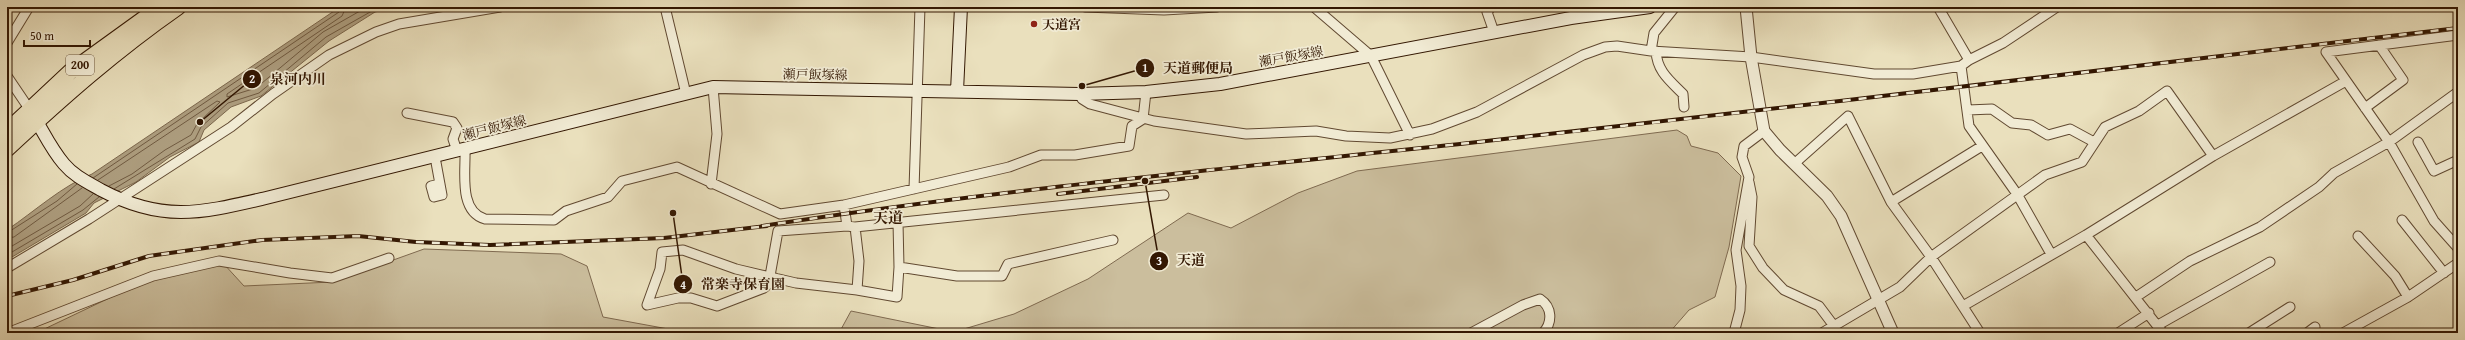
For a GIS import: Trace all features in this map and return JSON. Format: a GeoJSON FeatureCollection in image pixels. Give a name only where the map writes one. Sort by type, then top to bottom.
{"type":"FeatureCollection","features":[{"type":"Feature","properties":{"kind":"highway","name":"200"},"geometry":{"type":"LineString","coordinates":[[7,149],[70,72],[160,7]]}},
{"type":"Feature","properties":{"kind":"highway","name":"200"},"geometry":{"type":"LineString","coordinates":[[7,131],[33,116],[178,7]]}},
{"type":"Feature","properties":{"kind":"main road"},"geometry":{"type":"LineString","coordinates":[[957,91],[961,7]]}},
{"type":"Feature","properties":{"kind":"main road","name":"瀬戸飯塚線"},"geometry":{"type":"LineString","coordinates":[[33,116],[63,164],[76,176],[119,199],[161,212],[182,214],[208,212],[713,87],[1079,94],[1146,92],[1220,84],[1608,10],[1650,7]]}},
{"type":"Feature","properties":{"kind":"street"},"geometry":{"type":"LineString","coordinates":[[7,43],[29,7]]}},
{"type":"Feature","properties":{"kind":"street"},"geometry":{"type":"LineString","coordinates":[[7,268],[231,128],[273,94],[341,49],[399,24],[500,7]]}},
{"type":"Feature","properties":{"kind":"street"},"geometry":{"type":"LineString","coordinates":[[664,7],[686,94]]}},
{"type":"Feature","properties":{"kind":"street"},"geometry":{"type":"LineString","coordinates":[[914,188],[920,7]]}},
{"type":"Feature","properties":{"kind":"street"},"geometry":{"type":"LineString","coordinates":[[1085,7],[1164,10],[1216,7]]}},
{"type":"Feature","properties":{"kind":"street"},"geometry":{"type":"LineString","coordinates":[[1314,7],[1371,56],[1410,135]]}},
{"type":"Feature","properties":{"kind":"street"},"geometry":{"type":"LineString","coordinates":[[1491,7],[1487,12],[1494,32]]}},
{"type":"Feature","properties":{"kind":"street"},"geometry":{"type":"LineString","coordinates":[[1675,7],[1654,33],[1654,51],[1662,74],[1683,94],[1684,107]]}},
{"type":"Feature","properties":{"kind":"street"},"geometry":{"type":"LineString","coordinates":[[1746,7],[1751,57],[1764,131],[1794,164],[1827,196],[1841,216],[1893,333]]}},
{"type":"Feature","properties":{"kind":"street"},"geometry":{"type":"LineString","coordinates":[[1938,7],[1969,60]]}},
{"type":"Feature","properties":{"kind":"street"},"geometry":{"type":"LineString","coordinates":[[1079,94],[1090,104],[1143,119],[1246,134],[1316,131],[1377,138],[1410,135],[1432,129],[1477,112],[1583,55],[1605,47],[1617,46],[1654,51],[1751,57],[1874,74],[1913,74],[1961,66],[1969,60],[2003,44],[2057,7]]}},
{"type":"Feature","properties":{"kind":"street"},"geometry":{"type":"LineString","coordinates":[[2458,35],[2326,52],[2389,142],[2434,221],[2458,248]]}},
{"type":"Feature","properties":{"kind":"street"},"geometry":{"type":"LineString","coordinates":[[2364,108],[2403,80],[2379,45]]}},
{"type":"Feature","properties":{"kind":"street"},"geometry":{"type":"LineString","coordinates":[[1961,66],[1969,126],[2017,194],[2051,254]]}},
{"type":"Feature","properties":{"kind":"street"},"geometry":{"type":"LineString","coordinates":[[7,76],[33,116]]}},
{"type":"Feature","properties":{"kind":"street"},"geometry":{"type":"LineString","coordinates":[[1962,306],[2086,235],[2213,156],[2346,81]]}},
{"type":"Feature","properties":{"kind":"street"},"geometry":{"type":"LineString","coordinates":[[711,184],[717,134],[713,87]]}},
{"type":"Feature","properties":{"kind":"street"},"geometry":{"type":"LineString","coordinates":[[1822,333],[1900,287],[1931,256],[2045,175],[2082,162],[2105,127],[2139,111],[2167,91],[2213,156]]}},
{"type":"Feature","properties":{"kind":"street"},"geometry":{"type":"LineString","coordinates":[[1143,119],[1146,92]]}},
{"type":"Feature","properties":{"kind":"street"},"geometry":{"type":"LineString","coordinates":[[2136,297],[2190,261],[2260,227],[2319,186],[2334,173],[2389,142],[2458,92]]}},
{"type":"Feature","properties":{"kind":"street"},"geometry":{"type":"LineString","coordinates":[[1968,110],[1992,109],[2012,122],[2031,125],[2048,135],[2070,129],[2094,142]]}},
{"type":"Feature","properties":{"kind":"street"},"geometry":{"type":"LineString","coordinates":[[407,113],[453,122],[457,128],[453,139],[461,150],[466,197],[471,210],[476,216],[485,219],[554,220],[566,211],[608,197],[622,181],[677,167],[711,184],[780,214],[844,205],[1009,167],[1041,155],[1075,155],[1129,146],[1132,126],[1143,119]]}},
{"type":"Feature","properties":{"kind":"street"},"geometry":{"type":"LineString","coordinates":[[1794,164],[1848,116],[1891,202],[1931,256],[1980,333]]}},
{"type":"Feature","properties":{"kind":"street"},"geometry":{"type":"LineString","coordinates":[[1764,131],[1744,146],[1742,157],[1749,177],[1752,197],[1749,246],[1763,268],[1784,290],[1819,306],[1834,326]]}},
{"type":"Feature","properties":{"kind":"street"},"geometry":{"type":"LineString","coordinates":[[2418,142],[2434,171],[2458,160]]}},
{"type":"Feature","properties":{"kind":"street"},"geometry":{"type":"LineString","coordinates":[[1891,202],[1982,146]]}},
{"type":"Feature","properties":{"kind":"street"},"geometry":{"type":"LineString","coordinates":[[435,157],[440,184]]}},
{"type":"Feature","properties":{"kind":"street"},"geometry":{"type":"LineString","coordinates":[[1734,333],[1740,310],[1741,286],[1736,250],[1749,177]]}},
{"type":"Feature","properties":{"kind":"street"},"geometry":{"type":"LineString","coordinates":[[898,222],[899,267],[897,297],[857,290],[796,283],[772,277],[736,269],[683,250],[662,252],[660,269],[647,305],[678,298],[691,298],[717,306],[764,288],[772,277],[778,231],[851,227],[898,222],[1164,196]]}},
{"type":"Feature","properties":{"kind":"street"},"geometry":{"type":"LineString","coordinates":[[844,205],[859,261],[857,290]]}},
{"type":"Feature","properties":{"kind":"street"},"geometry":{"type":"LineString","coordinates":[[2402,220],[2444,273]]}},
{"type":"Feature","properties":{"kind":"street"},"geometry":{"type":"LineString","coordinates":[[2086,235],[2149,313],[2163,333]]}},
{"type":"Feature","properties":{"kind":"street"},"geometry":{"type":"LineString","coordinates":[[2358,236],[2395,276],[2408,297]]}},
{"type":"Feature","properties":{"kind":"street"},"geometry":{"type":"LineString","coordinates":[[899,267],[958,276],[1002,276],[1008,264],[1113,240]]}},
{"type":"Feature","properties":{"kind":"street"},"geometry":{"type":"LineString","coordinates":[[7,333],[153,276],[219,261],[290,273],[332,278],[389,258]]}},
{"type":"Feature","properties":{"kind":"street"},"geometry":{"type":"LineString","coordinates":[[2158,325],[2270,262]]}},
{"type":"Feature","properties":{"kind":"street"},"geometry":{"type":"LineString","coordinates":[[2343,333],[2408,297],[2458,263]]}},
{"type":"Feature","properties":{"kind":"street"},"geometry":{"type":"LineString","coordinates":[[1471,333],[1523,305],[1540,299],[1546,304],[1550,314],[1550,321],[1542,333]]}},
{"type":"Feature","properties":{"kind":"street"},"geometry":{"type":"LineString","coordinates":[[2249,333],[2290,307]]}},
{"type":"Feature","properties":{"kind":"street"},"geometry":{"type":"LineString","coordinates":[[2118,333],[2149,313]]}},
{"type":"Feature","properties":{"kind":"street"},"geometry":{"type":"LineString","coordinates":[[2307,333],[2316,327]]}},
{"type":"Feature","properties":{"kind":"shaded area"},"geometry":{"type":"Polygon","coordinates":[[[1677,130],[1687,136],[1691,146],[1718,153],[1741,176],[1729,247],[1715,297],[1689,310],[1669,333],[839,333],[851,311],[954,332],[1014,314],[1088,279],[1188,213],[1231,228],[1298,193],[1357,171],[1677,130]]]}},
{"type":"Feature","properties":{"kind":"shaded area"},"geometry":{"type":"Polygon","coordinates":[[[424,249],[561,254],[587,266],[603,317],[690,333],[36,333],[147,280],[223,263],[244,286],[332,282],[424,249]]]}},
{"type":"Feature","properties":{"kind":"water"},"geometry":{"type":"Polygon","coordinates":[[[340,7],[395,7],[375,12],[329,41],[261,96],[231,107],[204,130],[199,142],[170,157],[136,182],[94,203],[86,213],[7,260],[7,230],[59,192],[92,174],[340,7]]]}},
{"type":"Feature","properties":{"kind":"railway"},"geometry":{"type":"LineString","coordinates":[[762,226],[938,201],[1964,87],[2458,28]]}},
{"type":"Feature","properties":{"kind":"railway"},"geometry":{"type":"LineString","coordinates":[[1058,194],[1197,177]]}},
{"type":"Feature","properties":{"kind":"railway"},"geometry":{"type":"LineString","coordinates":[[7,296],[73,280],[149,256],[262,240],[358,236],[416,242],[490,245],[664,238],[767,226]]}},
{"type":"Feature","properties":{"kind":"place","name":"天道宮"},"geometry":{"type":"Point","coordinates":[1034,24]}},
{"type":"Feature","properties":{"kind":"place","name":"天道郵便局"},"geometry":{"type":"Point","coordinates":[1082,86]}},
{"type":"Feature","properties":{"kind":"place","name":"泉河内川"},"geometry":{"type":"Point","coordinates":[200,122]}},
{"type":"Feature","properties":{"kind":"place","name":"天道"},"geometry":{"type":"Point","coordinates":[1145,181]}},
{"type":"Feature","properties":{"kind":"place","name":"常楽寺保育園"},"geometry":{"type":"Point","coordinates":[673,213]}},
{"type":"Feature","properties":{"kind":"district","name":"天道"},"geometry":{"type":"Point","coordinates":[888,218]}}]}
